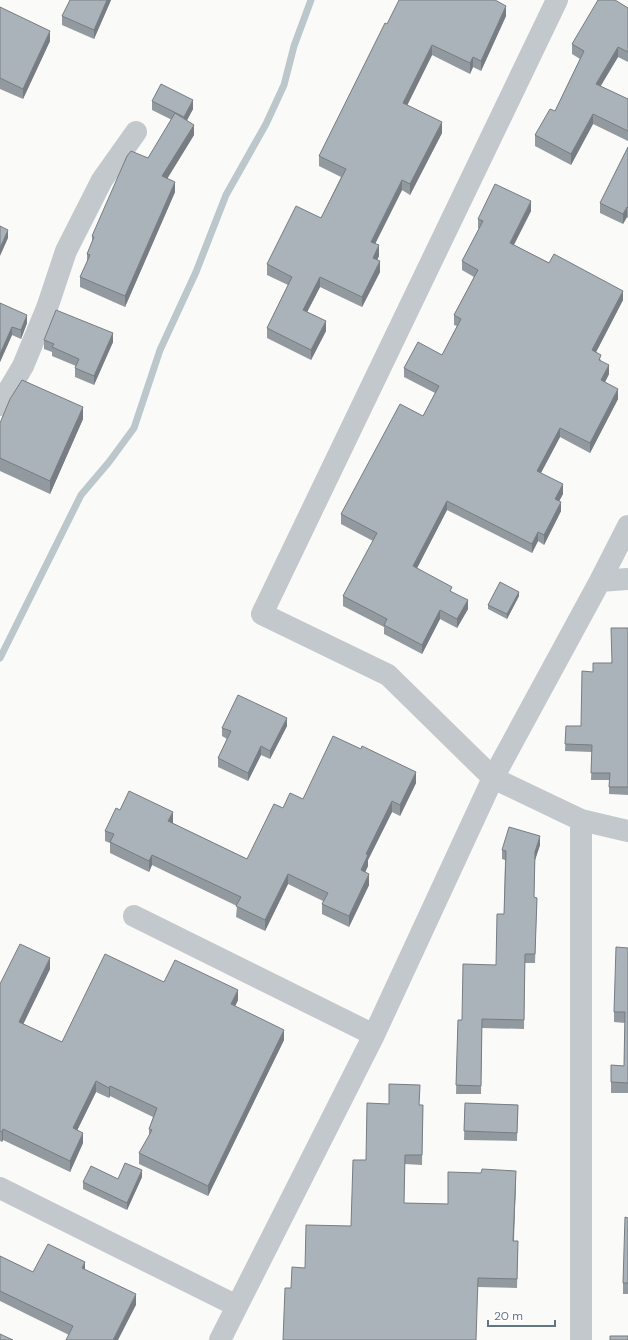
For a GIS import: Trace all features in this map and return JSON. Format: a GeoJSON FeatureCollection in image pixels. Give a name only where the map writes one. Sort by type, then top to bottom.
{"type":"FeatureCollection","features":[{"type":"Feature","properties":{"kind":"street"},"geometry":{"type":"LineString","coordinates":[[556,0],[262,614],[388,675],[493,778],[581,820],[628,831]]}},
{"type":"Feature","properties":{"kind":"street"},"geometry":{"type":"LineString","coordinates":[[0,405],[23,366],[47,308],[66,251],[102,180],[136,132]]}},
{"type":"Feature","properties":{"kind":"street"},"geometry":{"type":"LineString","coordinates":[[220,1340],[374,1035],[493,778],[600,581],[628,526]]}},
{"type":"Feature","properties":{"kind":"street"},"geometry":{"type":"LineString","coordinates":[[600,581],[628,579]]}},
{"type":"Feature","properties":{"kind":"street"},"geometry":{"type":"LineString","coordinates":[[580,1340],[581,820]]}},
{"type":"Feature","properties":{"kind":"street"},"geometry":{"type":"LineString","coordinates":[[134,916],[374,1035]]}},
{"type":"Feature","properties":{"kind":"street"},"geometry":{"type":"LineString","coordinates":[[0,1188],[237,1306]]}},
{"type":"Feature","properties":{"kind":"building"},"geometry":{"type":"Polygon","coordinates":[[[70,0],[107,0],[94,30],[62,16],[70,0]]]}},
{"type":"Feature","properties":{"kind":"building"},"geometry":{"type":"Polygon","coordinates":[[[399,0],[495,0],[506,6],[481,61],[473,57],[470,63],[432,45],[403,103],[442,122],[410,184],[402,180],[371,242],[379,245],[373,258],[380,261],[362,297],[320,277],[303,310],[326,321],[311,350],[267,328],[292,277],[267,264],[296,206],[321,218],[346,169],[319,156],[385,23],[387,24],[399,0]]]}},
{"type":"Feature","properties":{"kind":"building"},"geometry":{"type":"Polygon","coordinates":[[[598,0],[615,0],[628,8],[628,52],[618,47],[596,84],[628,99],[628,131],[593,114],[571,154],[535,135],[550,109],[555,111],[584,51],[572,44],[598,0]]]}},
{"type":"Feature","properties":{"kind":"building"},"geometry":{"type":"Polygon","coordinates":[[[0,7],[50,31],[23,89],[0,78],[0,7]]]}},
{"type":"Feature","properties":{"kind":"building"},"geometry":{"type":"Polygon","coordinates":[[[161,84],[193,100],[184,117],[152,101],[161,84]]]}},
{"type":"Feature","properties":{"kind":"building"},"geometry":{"type":"Polygon","coordinates":[[[175,113],[194,125],[162,176],[175,182],[125,296],[80,277],[90,255],[87,254],[94,237],[92,236],[127,156],[131,151],[148,158],[175,113]]]}},
{"type":"Feature","properties":{"kind":"building"},"geometry":{"type":"Polygon","coordinates":[[[628,147],[628,208],[627,207],[623,214],[600,203],[628,147]]]}},
{"type":"Feature","properties":{"kind":"building"},"geometry":{"type":"Polygon","coordinates":[[[495,184],[531,201],[510,243],[549,263],[554,254],[623,291],[592,350],[601,355],[599,360],[609,365],[601,380],[618,389],[590,443],[560,428],[537,471],[563,484],[555,499],[561,502],[544,535],[538,532],[532,544],[447,501],[413,566],[452,587],[450,591],[468,600],[457,619],[440,610],[422,645],[384,625],[387,619],[343,596],[377,533],[341,514],[400,404],[423,416],[439,386],[404,368],[418,342],[442,355],[461,319],[454,315],[478,270],[462,261],[483,221],[478,219],[495,184]]]}},
{"type":"Feature","properties":{"kind":"building"},"geometry":{"type":"Polygon","coordinates":[[[0,226],[8,230],[0,248],[0,226]]]}},
{"type":"Feature","properties":{"kind":"building"},"geometry":{"type":"Polygon","coordinates":[[[0,303],[27,315],[21,330],[12,327],[0,354],[0,303]]]}},
{"type":"Feature","properties":{"kind":"building"},"geometry":{"type":"Polygon","coordinates":[[[56,310],[113,333],[94,376],[75,368],[79,359],[52,347],[54,344],[44,340],[56,310]]]}},
{"type":"Feature","properties":{"kind":"building"},"geometry":{"type":"Polygon","coordinates":[[[22,380],[83,407],[50,481],[0,458],[0,423],[10,399],[22,380]]]}},
{"type":"Feature","properties":{"kind":"building"},"geometry":{"type":"Polygon","coordinates":[[[500,582],[519,592],[507,614],[488,605],[500,582]]]}},
{"type":"Feature","properties":{"kind":"building"},"geometry":{"type":"Polygon","coordinates":[[[611,628],[628,628],[628,787],[609,787],[610,773],[591,773],[592,745],[565,744],[566,726],[581,726],[582,671],[593,672],[593,663],[612,663],[611,628]]]}},
{"type":"Feature","properties":{"kind":"building"},"geometry":{"type":"Polygon","coordinates":[[[238,695],[287,718],[270,751],[261,746],[248,773],[218,758],[231,731],[222,728],[238,695]]]}},
{"type":"Feature","properties":{"kind":"building"},"geometry":{"type":"Polygon","coordinates":[[[333,736],[361,749],[362,746],[416,772],[400,805],[392,801],[366,854],[368,855],[361,870],[369,874],[349,916],[322,904],[328,893],[288,874],[265,920],[236,906],[241,897],[152,855],[149,861],[110,842],[114,834],[105,831],[116,808],[120,810],[129,791],[173,812],[168,821],[247,859],[274,804],[283,808],[290,793],[303,799],[333,736]]]}},
{"type":"Feature","properties":{"kind":"building"},"geometry":{"type":"Polygon","coordinates":[[[509,827],[540,836],[535,852],[534,897],[537,898],[535,954],[525,954],[524,1020],[482,1019],[481,1086],[456,1085],[458,1020],[462,1020],[463,964],[496,965],[497,914],[504,914],[506,851],[502,850],[509,827]]]}},
{"type":"Feature","properties":{"kind":"building"},"geometry":{"type":"Polygon","coordinates":[[[20,944],[50,958],[19,1022],[62,1042],[105,954],[164,982],[175,960],[238,990],[231,1004],[284,1030],[208,1186],[139,1153],[152,1130],[149,1129],[157,1108],[96,1081],[73,1128],[83,1133],[70,1161],[3,1129],[2,1132],[0,1131],[0,984],[20,944]]]}},
{"type":"Feature","properties":{"kind":"building"},"geometry":{"type":"Polygon","coordinates":[[[616,947],[628,948],[628,1083],[611,1082],[611,1065],[624,1066],[625,1012],[614,1012],[616,947]]]}},
{"type":"Feature","properties":{"kind":"building"},"geometry":{"type":"Polygon","coordinates":[[[389,1084],[420,1085],[419,1105],[423,1105],[422,1155],[405,1155],[404,1203],[448,1204],[448,1172],[481,1173],[482,1169],[516,1171],[513,1241],[518,1241],[517,1279],[478,1278],[476,1340],[283,1340],[285,1288],[291,1288],[292,1267],[305,1268],[306,1225],[351,1226],[353,1160],[366,1160],[367,1103],[389,1104],[389,1084]]]}},
{"type":"Feature","properties":{"kind":"building"},"geometry":{"type":"Polygon","coordinates":[[[465,1103],[518,1105],[517,1133],[464,1131],[465,1103]]]}},
{"type":"Feature","properties":{"kind":"building"},"geometry":{"type":"Polygon","coordinates":[[[125,1163],[142,1170],[127,1203],[83,1182],[91,1166],[118,1179],[125,1163]]]}},
{"type":"Feature","properties":{"kind":"building"},"geometry":{"type":"Polygon","coordinates":[[[625,1217],[628,1218],[628,1283],[623,1283],[625,1217]]]}},
{"type":"Feature","properties":{"kind":"building"},"geometry":{"type":"Polygon","coordinates":[[[48,1244],[85,1262],[82,1268],[136,1294],[113,1340],[66,1340],[73,1326],[0,1291],[0,1256],[33,1272],[48,1244]]]}},
{"type":"Feature","properties":{"kind":"building"},"geometry":{"type":"Polygon","coordinates":[[[0,1334],[13,1340],[0,1340],[0,1334]]]}},
{"type":"Feature","properties":{"kind":"building"},"geometry":{"type":"Polygon","coordinates":[[[610,1336],[628,1336],[628,1340],[610,1340],[610,1336]]]}},
{"type":"Feature","properties":{"kind":"waterway"},"geometry":{"type":"LineString","coordinates":[[0,658],[81,495],[109,462],[134,428],[160,350],[196,272],[226,195],[266,124],[284,85],[294,46],[311,0]]}}]}
